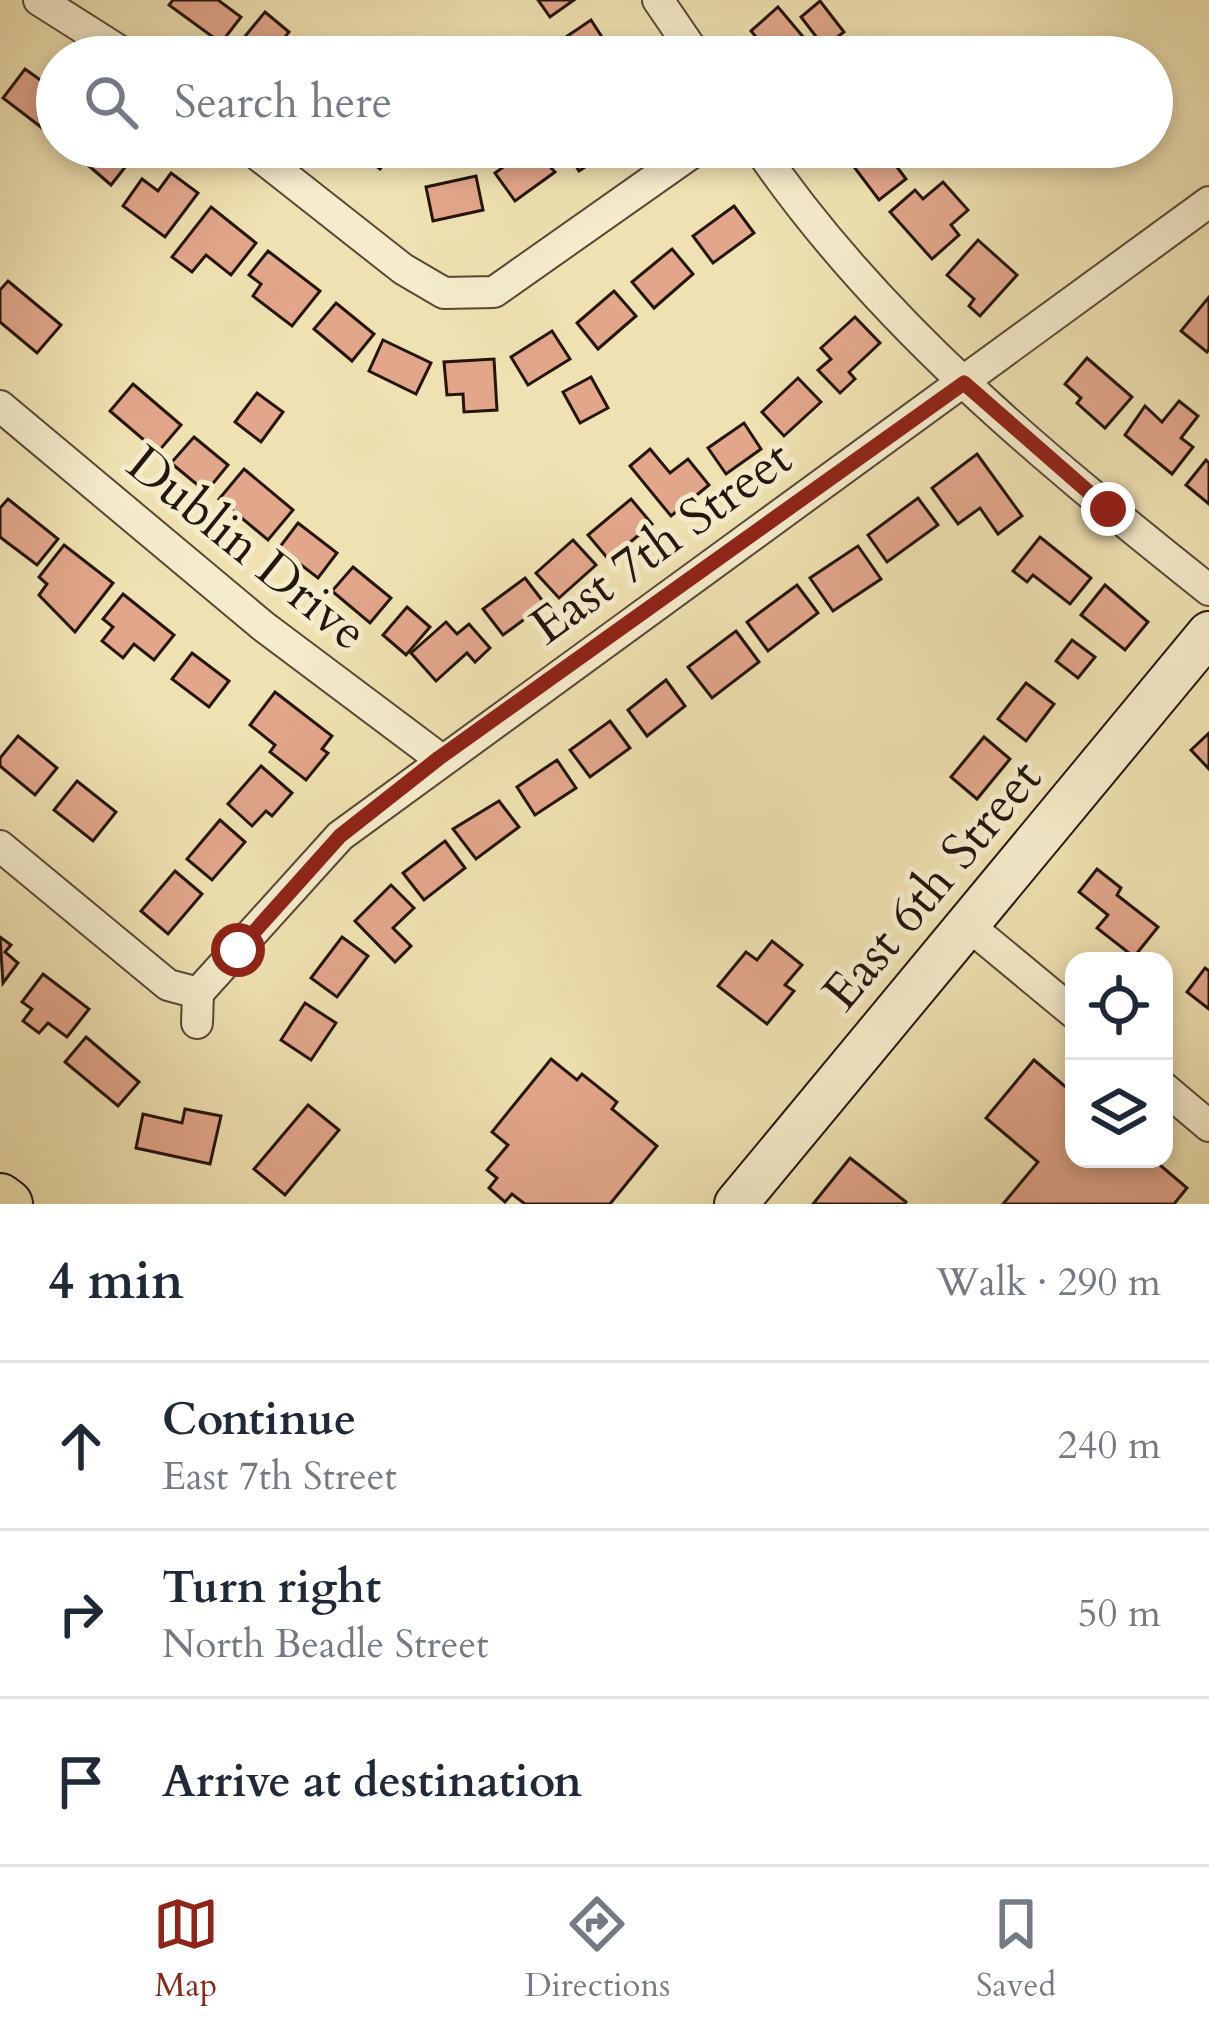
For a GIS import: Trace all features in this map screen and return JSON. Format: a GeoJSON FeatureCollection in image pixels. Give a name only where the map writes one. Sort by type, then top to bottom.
{"type":"FeatureCollection","features":[{"type":"Feature","properties":{"kind":"main road","name":"East 6th Street"},"geometry":{"type":"LineString","coordinates":[[736,1204],[1209,633]]}},
{"type":"Feature","properties":{"kind":"main road"},"geometry":{"type":"LineString","coordinates":[[0,1198],[8,1204]]}},
{"type":"Feature","properties":{"kind":"street"},"geometry":{"type":"LineString","coordinates":[[39,0],[96,36]]}},
{"type":"Feature","properties":{"kind":"street"},"geometry":{"type":"LineString","coordinates":[[658,0],[683,36]]}},
{"type":"Feature","properties":{"kind":"street"},"geometry":{"type":"LineString","coordinates":[[275,168],[403,269],[444,293],[494,292],[670,168]]}},
{"type":"Feature","properties":{"kind":"street"},"geometry":{"type":"LineString","coordinates":[[773,168],[808,216],[964,383],[1209,590]]}},
{"type":"Feature","properties":{"kind":"street","name":"East 7th Street"},"geometry":{"type":"LineString","coordinates":[[0,846],[198,1008],[340,836],[439,758],[1209,202]]}},
{"type":"Feature","properties":{"kind":"street","name":"Dublin Drive"},"geometry":{"type":"LineString","coordinates":[[0,406],[263,626],[439,758]]}},
{"type":"Feature","properties":{"kind":"street"},"geometry":{"type":"LineString","coordinates":[[969,926],[1065,1006]]}},
{"type":"Feature","properties":{"kind":"street"},"geometry":{"type":"LineString","coordinates":[[1173,1096],[1209,1126]]}},
{"type":"Feature","properties":{"kind":"building"},"geometry":{"type":"Polygon","coordinates":[[[173,0],[218,0],[241,17],[226,36],[211,36],[169,5],[173,0]]]}},
{"type":"Feature","properties":{"kind":"building"},"geometry":{"type":"Polygon","coordinates":[[[538,0],[574,0],[550,17],[538,0]]]}},
{"type":"Feature","properties":{"kind":"building"},"geometry":{"type":"Polygon","coordinates":[[[820,1],[844,32],[816,36],[801,17],[820,1]]]}},
{"type":"Feature","properties":{"kind":"building"},"geometry":{"type":"Polygon","coordinates":[[[778,7],[802,36],[755,36],[751,31],[778,7]]]}},
{"type":"Feature","properties":{"kind":"building"},"geometry":{"type":"Polygon","coordinates":[[[265,12],[289,32],[286,36],[245,36],[265,12]]]}},
{"type":"Feature","properties":{"kind":"building"},"geometry":{"type":"Polygon","coordinates":[[[591,20],[601,36],[567,36],[591,20]]]}},
{"type":"Feature","properties":{"kind":"building"},"geometry":{"type":"Polygon","coordinates":[[[25,69],[36,77],[36,123],[3,98],[25,69]]]}},
{"type":"Feature","properties":{"kind":"building"},"geometry":{"type":"Polygon","coordinates":[[[91,168],[124,168],[111,185],[91,168]]]}},
{"type":"Feature","properties":{"kind":"building"},"geometry":{"type":"Polygon","coordinates":[[[502,168],[551,168],[555,172],[515,201],[495,173],[502,168]]]}},
{"type":"Feature","properties":{"kind":"building"},"geometry":{"type":"Polygon","coordinates":[[[855,168],[898,168],[906,179],[879,200],[855,168]]]}},
{"type":"Feature","properties":{"kind":"building"},"geometry":{"type":"Polygon","coordinates":[[[171,173],[198,193],[165,237],[123,206],[142,179],[158,191],[171,173]]]}},
{"type":"Feature","properties":{"kind":"building"},"geometry":{"type":"Polygon","coordinates":[[[476,176],[483,210],[433,221],[426,187],[476,176]]]}},
{"type":"Feature","properties":{"kind":"building"},"geometry":{"type":"Polygon","coordinates":[[[943,182],[968,210],[951,225],[959,235],[932,259],[890,212],[915,190],[923,199],[943,182]]]}},
{"type":"Feature","properties":{"kind":"building"},"geometry":{"type":"Polygon","coordinates":[[[734,206],[754,233],[713,263],[693,236],[734,206]]]}},
{"type":"Feature","properties":{"kind":"building"},"geometry":{"type":"Polygon","coordinates":[[[211,207],[256,243],[231,275],[206,255],[192,272],[172,257],[211,207]]]}},
{"type":"Feature","properties":{"kind":"building"},"geometry":{"type":"Polygon","coordinates":[[[978,240],[1017,275],[980,316],[969,306],[974,299],[947,275],[978,240]]]}},
{"type":"Feature","properties":{"kind":"building"},"geometry":{"type":"Polygon","coordinates":[[[672,249],[693,274],[654,308],[632,282],[672,249]]]}},
{"type":"Feature","properties":{"kind":"building"},"geometry":{"type":"Polygon","coordinates":[[[268,251],[320,291],[292,326],[253,296],[261,284],[249,275],[268,251]]]}},
{"type":"Feature","properties":{"kind":"building"},"geometry":{"type":"Polygon","coordinates":[[[8,281],[61,325],[37,353],[0,322],[0,290],[8,281]]]}},
{"type":"Feature","properties":{"kind":"building"},"geometry":{"type":"Polygon","coordinates":[[[614,291],[636,316],[598,349],[577,323],[614,291]]]}},
{"type":"Feature","properties":{"kind":"building"},"geometry":{"type":"Polygon","coordinates":[[[1209,297],[1209,349],[1207,352],[1181,331],[1209,297]]]}},
{"type":"Feature","properties":{"kind":"building"},"geometry":{"type":"Polygon","coordinates":[[[336,303],[374,334],[352,361],[314,329],[336,303]]]}},
{"type":"Feature","properties":{"kind":"building"},"geometry":{"type":"Polygon","coordinates":[[[855,317],[880,343],[849,372],[855,379],[840,393],[818,370],[831,359],[821,348],[855,317]]]}},
{"type":"Feature","properties":{"kind":"building"},"geometry":{"type":"Polygon","coordinates":[[[552,331],[570,359],[528,385],[511,357],[552,331]]]}},
{"type":"Feature","properties":{"kind":"building"},"geometry":{"type":"Polygon","coordinates":[[[383,340],[431,363],[416,394],[369,371],[383,340]]]}},
{"type":"Feature","properties":{"kind":"building"},"geometry":{"type":"Polygon","coordinates":[[[1087,358],[1132,397],[1105,428],[1077,403],[1081,398],[1065,384],[1087,358]]]}},
{"type":"Feature","properties":{"kind":"building"},"geometry":{"type":"Polygon","coordinates":[[[494,359],[497,410],[464,412],[463,394],[447,395],[444,362],[494,359]]]}},
{"type":"Feature","properties":{"kind":"building"},"geometry":{"type":"Polygon","coordinates":[[[591,377],[608,408],[580,423],[563,392],[591,377]]]}},
{"type":"Feature","properties":{"kind":"building"},"geometry":{"type":"Polygon","coordinates":[[[798,378],[821,402],[784,436],[762,412],[798,378]]]}},
{"type":"Feature","properties":{"kind":"building"},"geometry":{"type":"Polygon","coordinates":[[[133,384],[181,425],[158,452],[110,411],[133,384]]]}},
{"type":"Feature","properties":{"kind":"building"},"geometry":{"type":"Polygon","coordinates":[[[257,393],[283,412],[261,442],[235,422],[257,393]]]}},
{"type":"Feature","properties":{"kind":"building"},"geometry":{"type":"Polygon","coordinates":[[[1179,401],[1198,416],[1181,438],[1193,447],[1172,474],[1125,435],[1145,406],[1162,422],[1179,401]]]}},
{"type":"Feature","properties":{"kind":"building"},"geometry":{"type":"Polygon","coordinates":[[[744,423],[761,449],[726,474],[708,448],[744,423]]]}},
{"type":"Feature","properties":{"kind":"building"},"geometry":{"type":"Polygon","coordinates":[[[194,437],[228,465],[206,492],[171,463],[194,437]]]}},
{"type":"Feature","properties":{"kind":"building"},"geometry":{"type":"Polygon","coordinates":[[[650,449],[670,473],[688,459],[709,485],[671,516],[630,466],[650,449]]]}},
{"type":"Feature","properties":{"kind":"building"},"geometry":{"type":"Polygon","coordinates":[[[977,454],[1022,516],[998,534],[980,508],[958,524],[932,488],[977,454]]]}},
{"type":"Feature","properties":{"kind":"building"},"geometry":{"type":"Polygon","coordinates":[[[1206,460],[1209,463],[1209,504],[1186,485],[1206,460]]]}},
{"type":"Feature","properties":{"kind":"building"},"geometry":{"type":"Polygon","coordinates":[[[244,469],[293,510],[268,540],[219,499],[244,469]]]}},
{"type":"Feature","properties":{"kind":"building"},"geometry":{"type":"Polygon","coordinates":[[[918,498],[938,525],[887,562],[868,535],[918,498]]]}},
{"type":"Feature","properties":{"kind":"building"},"geometry":{"type":"Polygon","coordinates":[[[8,499],[58,539],[37,565],[0,537],[0,508],[8,499]]]}},
{"type":"Feature","properties":{"kind":"building"},"geometry":{"type":"Polygon","coordinates":[[[631,499],[652,524],[609,560],[588,535],[631,499]]]}},
{"type":"Feature","properties":{"kind":"building"},"geometry":{"type":"Polygon","coordinates":[[[298,523],[337,553],[318,578],[279,548],[298,523]]]}},
{"type":"Feature","properties":{"kind":"building"},"geometry":{"type":"Polygon","coordinates":[[[1040,537],[1091,578],[1070,604],[1033,575],[1027,582],[1013,571],[1040,537]]]}},
{"type":"Feature","properties":{"kind":"building"},"geometry":{"type":"Polygon","coordinates":[[[573,540],[596,565],[559,598],[536,573],[573,540]]]}},
{"type":"Feature","properties":{"kind":"building"},"geometry":{"type":"Polygon","coordinates":[[[64,545],[113,583],[75,632],[39,595],[47,584],[39,577],[64,545]]]}},
{"type":"Feature","properties":{"kind":"building"},"geometry":{"type":"Polygon","coordinates":[[[858,546],[881,579],[833,611],[810,578],[858,546]]]}},
{"type":"Feature","properties":{"kind":"building"},"geometry":{"type":"Polygon","coordinates":[[[353,567],[391,598],[370,623],[332,591],[353,567]]]}},
{"type":"Feature","properties":{"kind":"building"},"geometry":{"type":"Polygon","coordinates":[[[525,578],[545,604],[503,635],[483,609],[525,578]]]}},
{"type":"Feature","properties":{"kind":"building"},"geometry":{"type":"Polygon","coordinates":[[[797,585],[818,613],[768,651],[747,622],[797,585]]]}},
{"type":"Feature","properties":{"kind":"building"},"geometry":{"type":"Polygon","coordinates":[[[1105,585],[1148,622],[1125,650],[1081,615],[1105,585]]]}},
{"type":"Feature","properties":{"kind":"building"},"geometry":{"type":"Polygon","coordinates":[[[123,594],[174,635],[154,660],[134,644],[123,658],[102,641],[113,627],[103,619],[123,594]]]}},
{"type":"Feature","properties":{"kind":"building"},"geometry":{"type":"Polygon","coordinates":[[[407,607],[430,627],[406,655],[383,635],[407,607]]]}},
{"type":"Feature","properties":{"kind":"building"},"geometry":{"type":"Polygon","coordinates":[[[446,622],[457,634],[469,624],[490,648],[475,662],[467,653],[436,681],[411,653],[446,622]]]}},
{"type":"Feature","properties":{"kind":"building"},"geometry":{"type":"Polygon","coordinates":[[[736,631],[759,662],[712,698],[688,667],[736,631]]]}},
{"type":"Feature","properties":{"kind":"building"},"geometry":{"type":"Polygon","coordinates":[[[1072,640],[1095,657],[1078,678],[1056,661],[1072,640]]]}},
{"type":"Feature","properties":{"kind":"building"},"geometry":{"type":"Polygon","coordinates":[[[192,653],[229,681],[209,707],[172,679],[192,653]]]}},
{"type":"Feature","properties":{"kind":"building"},"geometry":{"type":"Polygon","coordinates":[[[666,680],[685,706],[647,736],[628,710],[666,680]]]}},
{"type":"Feature","properties":{"kind":"building"},"geometry":{"type":"Polygon","coordinates":[[[1026,683],[1054,704],[1026,741],[998,719],[1026,683]]]}},
{"type":"Feature","properties":{"kind":"building"},"geometry":{"type":"Polygon","coordinates":[[[275,692],[332,736],[322,749],[328,753],[306,780],[270,752],[275,745],[250,725],[275,692]]]}},
{"type":"Feature","properties":{"kind":"building"},"geometry":{"type":"Polygon","coordinates":[[[610,721],[630,748],[590,777],[570,750],[610,721]]]}},
{"type":"Feature","properties":{"kind":"building"},"geometry":{"type":"Polygon","coordinates":[[[1209,733],[1209,769],[1191,750],[1209,733]]]}},
{"type":"Feature","properties":{"kind":"building"},"geometry":{"type":"Polygon","coordinates":[[[18,736],[57,768],[35,795],[0,766],[0,758],[18,736]]]}},
{"type":"Feature","properties":{"kind":"building"},"geometry":{"type":"Polygon","coordinates":[[[984,737],[1010,759],[977,799],[951,777],[984,737]]]}},
{"type":"Feature","properties":{"kind":"building"},"geometry":{"type":"Polygon","coordinates":[[[557,760],[576,788],[535,815],[517,787],[557,760]]]}},
{"type":"Feature","properties":{"kind":"building"},"geometry":{"type":"Polygon","coordinates":[[[261,766],[292,793],[272,816],[266,811],[252,826],[228,804],[261,766]]]}},
{"type":"Feature","properties":{"kind":"building"},"geometry":{"type":"Polygon","coordinates":[[[77,781],[116,812],[93,841],[54,810],[77,781]]]}},
{"type":"Feature","properties":{"kind":"building"},"geometry":{"type":"Polygon","coordinates":[[[499,801],[519,827],[476,859],[453,829],[499,801]]]}},
{"type":"Feature","properties":{"kind":"building"},"geometry":{"type":"Polygon","coordinates":[[[220,820],[245,842],[212,880],[187,859],[220,820]]]}},
{"type":"Feature","properties":{"kind":"building"},"geometry":{"type":"Polygon","coordinates":[[[445,841],[465,868],[424,900],[403,873],[445,841]]]}},
{"type":"Feature","properties":{"kind":"building"},"geometry":{"type":"Polygon","coordinates":[[[1097,869],[1121,888],[1117,895],[1158,927],[1138,952],[1128,952],[1097,928],[1108,915],[1079,892],[1097,869]]]}},
{"type":"Feature","properties":{"kind":"building"},"geometry":{"type":"Polygon","coordinates":[[[175,871],[202,894],[168,934],[141,911],[175,871]]]}},
{"type":"Feature","properties":{"kind":"building"},"geometry":{"type":"Polygon","coordinates":[[[391,885],[414,908],[393,928],[411,946],[395,962],[355,921],[391,885]]]}},
{"type":"Feature","properties":{"kind":"building"},"geometry":{"type":"Polygon","coordinates":[[[0,937],[11,945],[5,952],[18,963],[3,983],[0,937]]]}},
{"type":"Feature","properties":{"kind":"building"},"geometry":{"type":"Polygon","coordinates":[[[342,937],[368,956],[337,997],[311,978],[342,937]]]}},
{"type":"Feature","properties":{"kind":"building"},"geometry":{"type":"Polygon","coordinates":[[[772,941],[802,965],[785,985],[794,991],[767,1024],[718,986],[746,952],[757,960],[772,941]]]}},
{"type":"Feature","properties":{"kind":"building"},"geometry":{"type":"Polygon","coordinates":[[[1205,968],[1209,971],[1209,1009],[1187,992],[1205,968]]]}},
{"type":"Feature","properties":{"kind":"building"},"geometry":{"type":"Polygon","coordinates":[[[43,974],[89,1009],[67,1037],[48,1023],[39,1033],[23,1021],[32,1009],[22,1002],[43,974]]]}},
{"type":"Feature","properties":{"kind":"building"},"geometry":{"type":"Polygon","coordinates":[[[305,1003],[336,1023],[311,1060],[281,1040],[305,1003]]]}},
{"type":"Feature","properties":{"kind":"building"},"geometry":{"type":"Polygon","coordinates":[[[86,1037],[139,1082],[118,1106],[65,1062],[86,1037]]]}},
{"type":"Feature","properties":{"kind":"building"},"geometry":{"type":"Polygon","coordinates":[[[551,1059],[577,1080],[582,1074],[617,1102],[612,1109],[657,1146],[610,1204],[525,1204],[512,1194],[505,1202],[489,1188],[497,1178],[487,1170],[508,1145],[492,1132],[551,1059]]]}},
{"type":"Feature","properties":{"kind":"building"},"geometry":{"type":"Polygon","coordinates":[[[1034,1060],[1065,1086],[1065,1168],[1164,1168],[1187,1188],[1174,1204],[1003,1204],[1038,1162],[986,1118],[1034,1060]]]}},
{"type":"Feature","properties":{"kind":"building"},"geometry":{"type":"Polygon","coordinates":[[[308,1105],[339,1130],[285,1195],[254,1169],[308,1105]]]}},
{"type":"Feature","properties":{"kind":"building"},"geometry":{"type":"Polygon","coordinates":[[[185,1109],[221,1116],[210,1164],[136,1148],[143,1114],[182,1123],[185,1109]]]}},
{"type":"Feature","properties":{"kind":"building"},"geometry":{"type":"Polygon","coordinates":[[[850,1158],[906,1202],[905,1204],[813,1204],[850,1158]]]}},
{"type":"Feature","properties":{"kind":"route"},"geometry":{"type":"LineString","coordinates":[[238,950],[340,836],[439,758],[964,383],[1108,509]]}}]}
